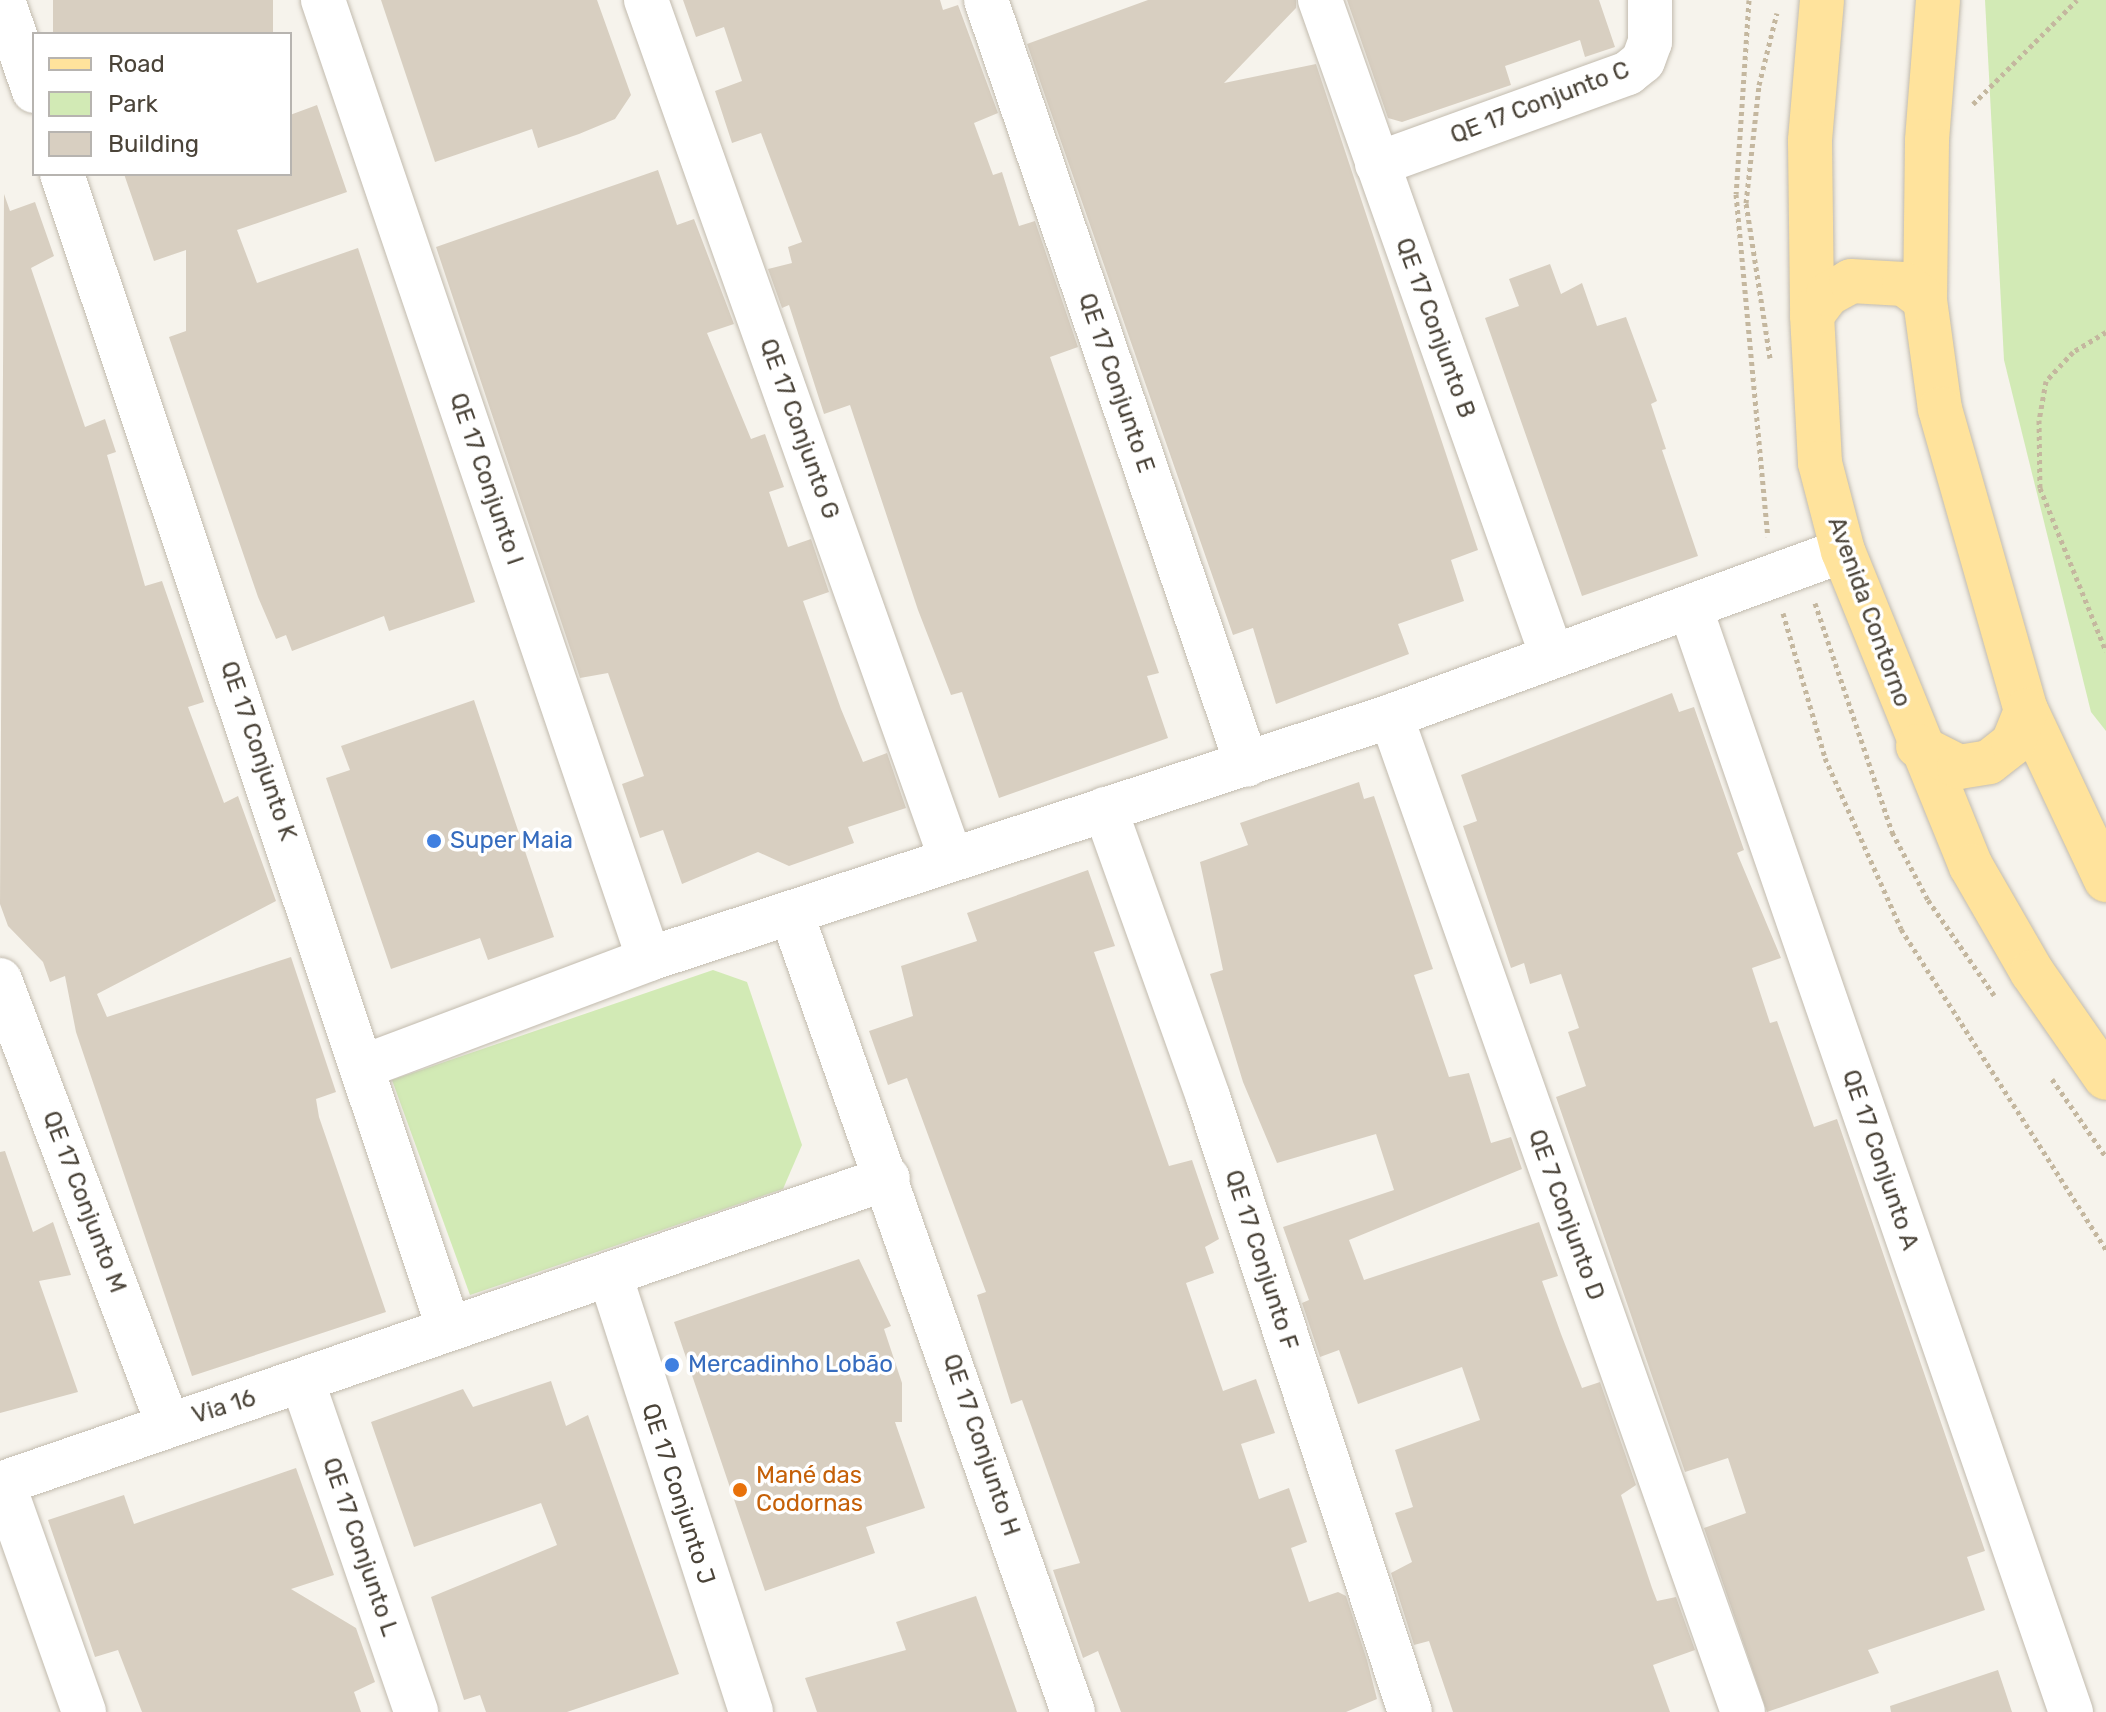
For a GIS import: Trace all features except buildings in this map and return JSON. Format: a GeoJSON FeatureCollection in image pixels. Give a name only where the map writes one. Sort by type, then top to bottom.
{"type":"FeatureCollection","features":[{"type":"Feature","properties":{"kind":"main road","name":"Avenida Contorno"},"geometry":{"type":"LineString","coordinates":[[1822,0],[1810,141],[1812,315],[1820,463],[1843,551],[1918,746],[1971,866],[2032,972],[2106,1078]]}},
{"type":"Feature","properties":{"kind":"main road"},"geometry":{"type":"LineString","coordinates":[[1938,0],[1927,141],[1925,300],[1960,495],[2026,710],[2106,880]]}},
{"type":"Feature","properties":{"kind":"main road"},"geometry":{"type":"LineString","coordinates":[[1812,315],[1828,294],[1851,281],[1878,277],[1904,284],[1925,300]]}},
{"type":"Feature","properties":{"kind":"main road"},"geometry":{"type":"LineString","coordinates":[[1918,746],[1959,767],[1989,762],[2013,743],[2026,710]]}},
{"type":"Feature","properties":{"kind":"street"},"geometry":{"type":"LineString","coordinates":[[3,0],[32,85]]}},
{"type":"Feature","properties":{"kind":"street","name":"QE 17 Conjunto I"},"geometry":{"type":"LineString","coordinates":[[323,0],[649,959]]}},
{"type":"Feature","properties":{"kind":"street","name":"QE 17 Conjunto G"},"geometry":{"type":"LineString","coordinates":[[646,0],[951,859]]}},
{"type":"Feature","properties":{"kind":"street","name":"QE 17 Conjunto E"},"geometry":{"type":"LineString","coordinates":[[986,0],[1247,765]]}},
{"type":"Feature","properties":{"kind":"street","name":"QE 17 Conjunto B"},"geometry":{"type":"LineString","coordinates":[[1320,0],[1552,656]]}},
{"type":"Feature","properties":{"kind":"street","name":"QE 17 Conjunto C"},"geometry":{"type":"LineString","coordinates":[[1377,164],[1628,73],[1650,42],[1650,0]]}},
{"type":"Feature","properties":{"kind":"street","name":"QE 17 Conjunto K"},"geometry":{"type":"LineString","coordinates":[[63,176],[365,1066],[449,1329]]}},
{"type":"Feature","properties":{"kind":"street"},"geometry":{"type":"LineString","coordinates":[[365,1066],[649,959],[792,915],[951,859],[1391,716],[1843,551]]}},
{"type":"Feature","properties":{"kind":"street","name":"QE 17 Conjunto A"},"geometry":{"type":"LineString","coordinates":[[1690,607],[2071,1712]]}},
{"type":"Feature","properties":{"kind":"street","name":"QE 7 Conjunto D"},"geometry":{"type":"LineString","coordinates":[[1391,716],[1743,1712]]}},
{"type":"Feature","properties":{"kind":"street","name":"QE 17 Conjunto F"},"geometry":{"type":"LineString","coordinates":[[1105,809],[1208,1097],[1410,1712]]}},
{"type":"Feature","properties":{"kind":"street","name":"QE 17 Conjunto H"},"geometry":{"type":"LineString","coordinates":[[792,915],[888,1178],[1073,1712]]}},
{"type":"Feature","properties":{"kind":"street","name":"QE 17 Conjunto M"},"geometry":{"type":"LineString","coordinates":[[0,980],[168,1425]]}},
{"type":"Feature","properties":{"kind":"street","name":"Via 16"},"geometry":{"type":"LineString","coordinates":[[1,1484],[168,1425],[303,1383],[449,1329],[888,1178]]}},
{"type":"Feature","properties":{"kind":"street","name":"QE 17 Conjunto J"},"geometry":{"type":"LineString","coordinates":[[610,1275],[751,1712]]}},
{"type":"Feature","properties":{"kind":"street","name":"QE 17 Conjunto L"},"geometry":{"type":"LineString","coordinates":[[303,1383],[416,1712]]}},
{"type":"Feature","properties":{"kind":"street"},"geometry":{"type":"LineString","coordinates":[[1,1484],[84,1712]]}},
{"type":"Feature","properties":{"kind":"path"},"geometry":{"type":"LineString","coordinates":[[1927,141],[1956,121],[2077,0]]}},
{"type":"Feature","properties":{"kind":"path"},"geometry":{"type":"LineString","coordinates":[[2106,332],[2073,352],[2046,381],[2039,420],[2040,488],[2106,651]]}},
{"type":"Feature","properties":{"kind":"green space"},"geometry":{"type":"Polygon","coordinates":[[[1985,0],[2106,0],[2106,731],[2091,712],[2004,360],[1985,0]]]}},
{"type":"Feature","properties":{"kind":"green space"},"geometry":{"type":"Polygon","coordinates":[[[713,970],[747,982],[802,1145],[783,1189],[470,1295],[392,1080],[713,970]]]}},
{"type":"Feature","properties":{"kind":"place","name":"Super Maia"},"geometry":{"type":"Point","coordinates":[434,841]}},
{"type":"Feature","properties":{"kind":"place","name":"Mercadinho Lobão"},"geometry":{"type":"Point","coordinates":[672,1365]}},
{"type":"Feature","properties":{"kind":"place","name":"Mané das Codornas"},"geometry":{"type":"Point","coordinates":[740,1490]}}]}
